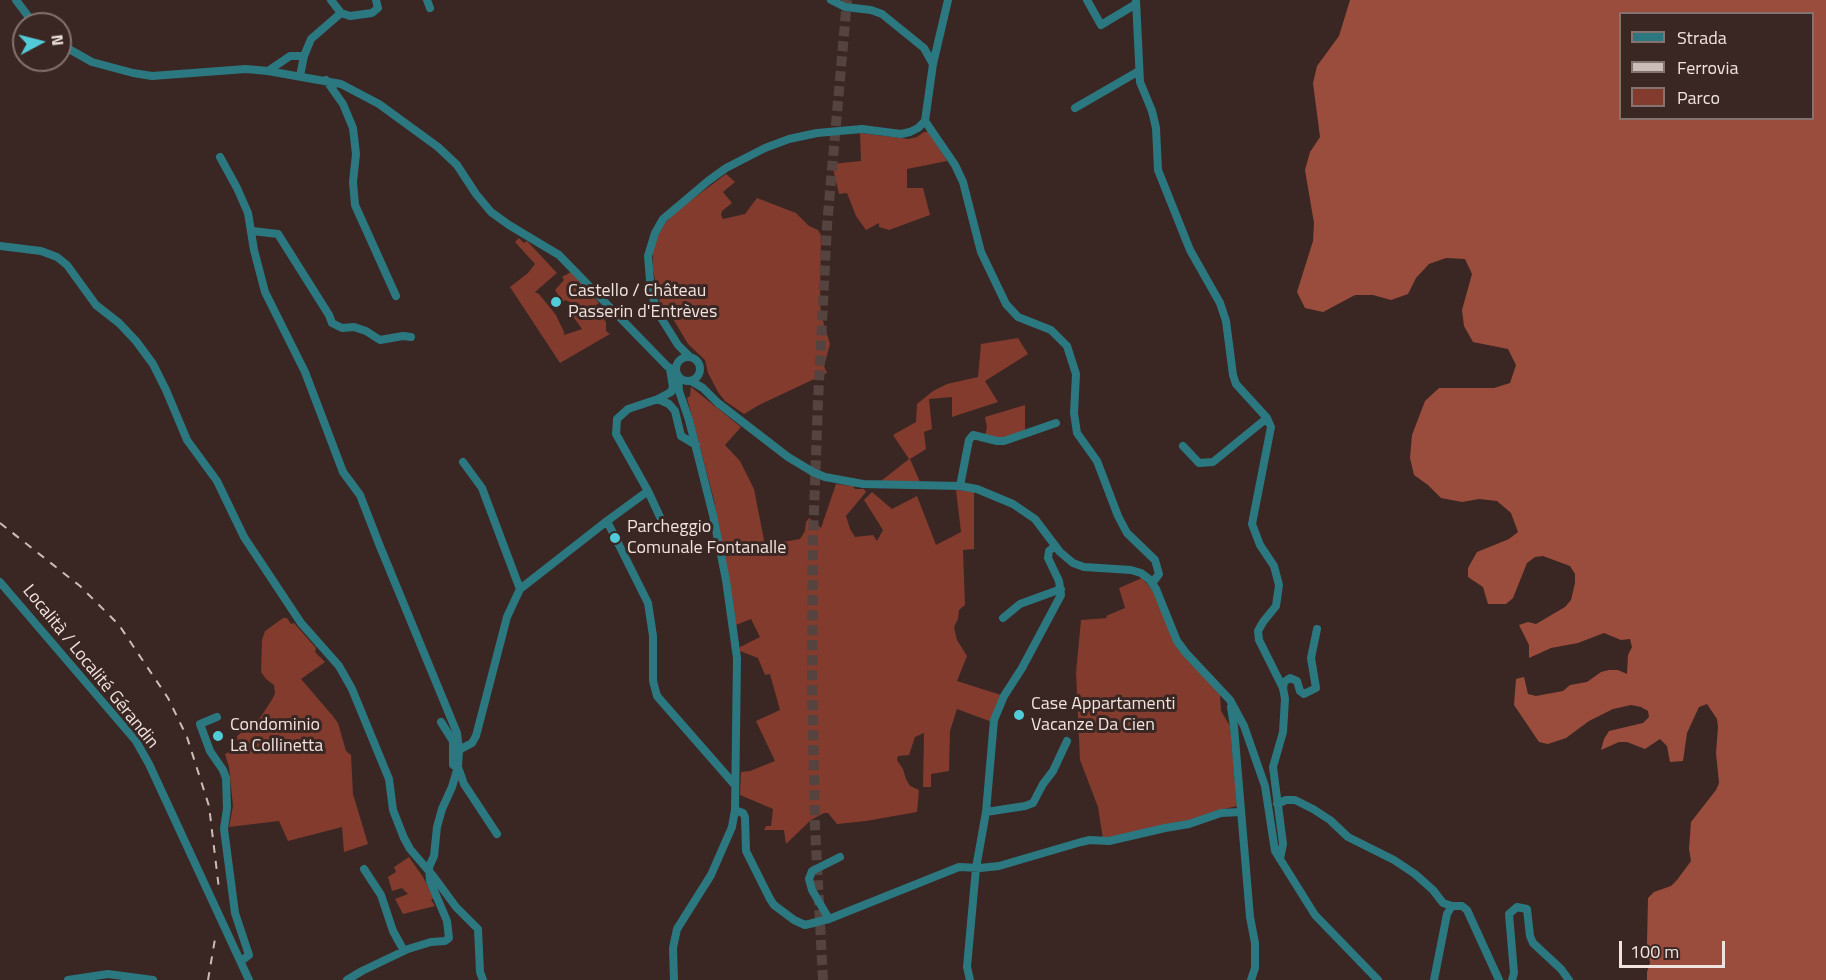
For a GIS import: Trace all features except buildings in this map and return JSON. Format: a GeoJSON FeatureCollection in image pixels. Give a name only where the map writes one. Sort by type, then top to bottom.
{"type":"FeatureCollection","features":[{"type":"Feature","properties":{"kind":"street"},"geometry":{"type":"LineString","coordinates":[[331,0],[341,12],[350,16],[372,13],[378,8],[376,0]]}},
{"type":"Feature","properties":{"kind":"street"},"geometry":{"type":"LineString","coordinates":[[831,0],[846,7],[871,10],[882,14],[924,48],[933,64]]}},
{"type":"Feature","properties":{"kind":"street"},"geometry":{"type":"LineString","coordinates":[[709,393],[698,361],[690,357],[678,345],[658,313],[649,278],[648,256],[655,233],[663,219],[726,168],[765,148],[789,139],[817,133],[862,129],[901,134],[918,128],[925,121],[933,64],[948,0]]}},
{"type":"Feature","properties":{"kind":"street"},"geometry":{"type":"LineString","coordinates":[[1087,0],[1101,25],[1136,2]]}},
{"type":"Feature","properties":{"kind":"street"},"geometry":{"type":"LineString","coordinates":[[1136,2],[1140,82],[1152,111],[1156,128],[1158,170],[1190,250],[1220,303],[1226,321],[1236,384],[1267,418],[1271,431],[1252,524],[1256,538],[1274,566],[1279,594],[1276,606],[1258,631],[1259,640],[1283,688],[1285,699],[1283,732],[1273,767],[1284,844],[1280,859]]}},
{"type":"Feature","properties":{"kind":"street"},"geometry":{"type":"LineString","coordinates":[[300,76],[304,56],[311,39],[341,12]]}},
{"type":"Feature","properties":{"kind":"street"},"geometry":{"type":"LineString","coordinates":[[72,51],[113,70],[142,75],[183,75],[231,69],[268,70],[341,84],[379,104],[438,147],[457,165],[491,212],[560,255],[675,372],[699,384],[718,403],[788,457],[825,477],[874,484],[960,486],[977,489],[1013,504],[1035,519],[1065,558],[1084,567],[1131,570],[1141,573],[1153,582],[1177,641],[1186,654],[1230,700],[1244,726],[1265,786],[1275,851],[1315,915],[1378,980]]}},
{"type":"Feature","properties":{"kind":"street"},"geometry":{"type":"LineString","coordinates":[[268,70],[290,56],[304,56]]}},
{"type":"Feature","properties":{"kind":"street"},"geometry":{"type":"LineString","coordinates":[[1075,108],[1139,71]]}},
{"type":"Feature","properties":{"kind":"street"},"geometry":{"type":"LineString","coordinates":[[326,80],[343,104],[353,128],[356,154],[353,182],[355,204],[396,296]]}},
{"type":"Feature","properties":{"kind":"street"},"geometry":{"type":"LineString","coordinates":[[925,121],[955,165],[963,182],[981,252],[1006,304],[1017,317],[1051,330],[1067,346],[1076,374],[1074,413],[1077,433],[1097,461],[1127,533],[1155,560],[1159,574],[1153,582]]}},
{"type":"Feature","properties":{"kind":"street"},"geometry":{"type":"LineString","coordinates":[[220,157],[248,213],[254,250],[266,292],[305,372],[344,472],[360,495],[457,733],[458,767],[442,809],[437,827],[434,856],[429,867],[430,881],[449,929],[449,938],[404,951],[348,980]]}},
{"type":"Feature","properties":{"kind":"street"},"geometry":{"type":"LineString","coordinates":[[252,231],[278,234],[332,323],[342,328],[354,327],[366,331],[380,340],[411,337]]}},
{"type":"Feature","properties":{"kind":"street"},"geometry":{"type":"LineString","coordinates":[[0,246],[41,251],[57,257],[67,265],[96,305],[136,340],[153,364],[187,440],[217,481],[244,537],[301,623],[339,666],[352,689],[389,779],[393,810],[404,838],[410,849],[456,907],[476,925],[483,980]]}},
{"type":"Feature","properties":{"kind":"street"},"geometry":{"type":"LineString","coordinates":[[660,517],[616,435],[617,419],[628,409],[671,392],[679,360],[678,345]]}},
{"type":"Feature","properties":{"kind":"street"},"geometry":{"type":"LineString","coordinates":[[660,357],[669,361],[690,357]]}},
{"type":"Feature","properties":{"kind":"street"},"geometry":{"type":"LineString","coordinates":[[682,399],[689,381],[697,378],[700,370]]}},
{"type":"Feature","properties":{"kind":"street"},"geometry":{"type":"LineString","coordinates":[[674,980],[673,948],[677,929],[711,875],[732,827],[735,810],[737,658],[726,580],[713,515],[675,372]]}},
{"type":"Feature","properties":{"kind":"street"},"geometry":{"type":"LineString","coordinates":[[658,399],[669,404],[675,411],[681,436],[696,445]]}},
{"type":"Feature","properties":{"kind":"street"},"geometry":{"type":"LineString","coordinates":[[1184,446],[1199,463],[1212,462],[1267,418]]}},
{"type":"Feature","properties":{"kind":"street"},"geometry":{"type":"LineString","coordinates":[[960,486],[969,440],[973,435],[1004,441],[1056,423]]}},
{"type":"Feature","properties":{"kind":"street"},"geometry":{"type":"LineString","coordinates":[[463,462],[482,488],[520,589]]}},
{"type":"Feature","properties":{"kind":"street"},"geometry":{"type":"LineString","coordinates":[[459,750],[472,743],[476,736],[507,617],[520,589],[648,491]]}},
{"type":"Feature","properties":{"kind":"street"},"geometry":{"type":"LineString","coordinates":[[608,521],[648,603],[654,636],[653,681],[657,696],[734,784]]}},
{"type":"Feature","properties":{"kind":"street"},"geometry":{"type":"LineString","coordinates":[[970,980],[967,967],[976,868],[986,812],[992,736],[999,707],[1061,595],[1059,581],[1048,558],[1049,551],[1055,546]]}},
{"type":"Feature","properties":{"kind":"street","name":"Località / Localité Gérandin"},"geometry":{"type":"LineString","coordinates":[[0,582],[136,741],[149,764],[249,980]]}},
{"type":"Feature","properties":{"kind":"street"},"geometry":{"type":"LineString","coordinates":[[1003,618],[1020,604],[1061,589]]}},
{"type":"Feature","properties":{"kind":"street"},"geometry":{"type":"LineString","coordinates":[[1283,688],[1284,682],[1290,678],[1297,681],[1300,691],[1304,694],[1316,688],[1311,658],[1317,629]]}},
{"type":"Feature","properties":{"kind":"street"},"geometry":{"type":"LineString","coordinates":[[1230,700],[1250,917],[1255,944],[1255,968],[1251,980]]}},
{"type":"Feature","properties":{"kind":"street"},"geometry":{"type":"LineString","coordinates":[[217,717],[200,724],[210,751],[226,778],[227,808],[224,829],[235,913],[249,955],[241,962]]}},
{"type":"Feature","properties":{"kind":"street"},"geometry":{"type":"LineString","coordinates":[[441,722],[453,741],[453,765],[458,767],[464,784],[497,834]]}},
{"type":"Feature","properties":{"kind":"street"},"geometry":{"type":"LineString","coordinates":[[986,812],[1025,807],[1033,803],[1053,771],[1067,741]]}},
{"type":"Feature","properties":{"kind":"street"},"geometry":{"type":"LineString","coordinates":[[1277,804],[1286,800],[1295,800],[1313,809],[1330,820],[1348,837],[1394,860],[1415,874],[1433,890],[1443,903],[1462,906],[1467,910],[1499,980]]}},
{"type":"Feature","properties":{"kind":"street"},"geometry":{"type":"LineString","coordinates":[[735,810],[743,813],[746,851],[774,905],[800,924],[812,925],[959,867],[999,866],[1081,842],[1109,841],[1189,824],[1221,813],[1241,812]]}},
{"type":"Feature","properties":{"kind":"street"},"geometry":{"type":"LineString","coordinates":[[829,919],[812,890],[809,879],[812,871],[840,858]]}},
{"type":"Feature","properties":{"kind":"street"},"geometry":{"type":"LineString","coordinates":[[364,869],[381,895],[393,931],[404,951]]}},
{"type":"Feature","properties":{"kind":"street"},"geometry":{"type":"LineString","coordinates":[[1434,980],[1447,914],[1452,906]]}},
{"type":"Feature","properties":{"kind":"street"},"geometry":{"type":"LineString","coordinates":[[1512,980],[1514,973],[1509,914],[1517,907],[1524,907],[1527,909],[1533,944],[1561,969],[1569,980]]}},
{"type":"Feature","properties":{"kind":"street"},"geometry":{"type":"LineString","coordinates":[[68,980],[108,974],[153,980]]}},
{"type":"Feature","properties":{"kind":"green space"},"geometry":{"type":"Polygon","coordinates":[[[929,132],[947,161],[907,169],[907,188],[923,188],[930,215],[889,230],[879,227],[879,223],[866,230],[856,216],[847,193],[839,194],[832,164],[861,161],[860,133],[909,139],[929,132]]]}},
{"type":"Feature","properties":{"kind":"green space"},"geometry":{"type":"Polygon","coordinates":[[[726,174],[735,182],[723,192],[732,203],[722,211],[723,219],[745,214],[757,198],[796,213],[809,226],[818,230],[821,235],[820,304],[830,344],[824,366],[827,373],[744,414],[725,401],[718,392],[708,373],[705,360],[688,344],[672,317],[660,304],[653,270],[653,252],[657,237],[666,222],[726,174]]]}},
{"type":"Feature","properties":{"kind":"green space"},"geometry":{"type":"Polygon","coordinates":[[[519,238],[524,243],[527,241],[557,273],[535,292],[556,315],[564,335],[582,329],[572,315],[574,309],[570,302],[565,300],[563,302],[555,290],[564,280],[562,277],[571,272],[599,303],[594,307],[606,322],[606,331],[610,334],[560,363],[510,287],[528,273],[535,264],[515,242],[519,238]]]}},
{"type":"Feature","properties":{"kind":"green space"},"geometry":{"type":"Polygon","coordinates":[[[1018,338],[1028,354],[985,381],[998,402],[952,417],[952,397],[929,399],[932,429],[924,432],[926,449],[910,459],[920,482],[881,481],[909,459],[893,435],[916,422],[917,404],[933,391],[947,384],[978,377],[981,344],[1018,338]]]}},
{"type":"Feature","properties":{"kind":"green space"},"geometry":{"type":"Polygon","coordinates":[[[691,387],[741,427],[725,445],[740,461],[754,489],[765,545],[800,539],[809,518],[821,528],[836,484],[853,486],[855,489],[864,489],[866,492],[846,516],[855,537],[873,535],[877,541],[883,530],[864,500],[872,492],[892,509],[917,496],[936,545],[961,532],[956,490],[974,491],[974,549],[963,550],[965,605],[959,610],[954,627],[957,640],[967,656],[957,681],[1001,695],[992,722],[957,709],[950,731],[949,771],[931,774],[931,787],[923,787],[924,733],[915,737],[909,755],[898,756],[897,760],[910,786],[919,790],[917,812],[837,824],[828,813],[824,813],[811,820],[786,844],[784,830],[764,830],[766,826],[771,826],[773,809],[740,795],[741,772],[750,771],[775,761],[756,721],[780,710],[770,674],[765,675],[758,658],[740,651],[740,647],[760,637],[751,619],[736,625],[714,500],[687,398],[690,396],[691,387]]]}},
{"type":"Feature","properties":{"kind":"green space"},"geometry":{"type":"Polygon","coordinates":[[[1025,405],[1025,431],[1002,438],[985,436],[987,427],[985,417],[1025,405]]]}},
{"type":"Feature","properties":{"kind":"green space"},"geometry":{"type":"Polygon","coordinates":[[[1142,578],[1154,592],[1178,649],[1220,694],[1221,711],[1230,726],[1237,806],[1216,811],[1188,823],[1103,839],[1098,807],[1080,760],[1076,673],[1081,620],[1107,618],[1106,616],[1125,608],[1119,588],[1142,578]]]}},
{"type":"Feature","properties":{"kind":"green space"},"geometry":{"type":"Polygon","coordinates":[[[283,618],[287,618],[291,624],[294,623],[325,662],[301,679],[338,723],[346,751],[351,755],[353,794],[368,844],[344,852],[342,827],[288,841],[279,821],[229,827],[233,806],[229,767],[225,754],[238,748],[237,736],[260,718],[273,698],[274,685],[261,672],[262,640],[265,631],[283,618]]]}},
{"type":"Feature","properties":{"kind":"green space"},"geometry":{"type":"Polygon","coordinates":[[[409,857],[423,877],[434,898],[431,900],[435,906],[403,914],[395,899],[408,894],[402,888],[392,891],[388,877],[396,872],[394,867],[409,857]]]}},
{"type":"Feature","properties":{"kind":"shaded area"},"geometry":{"type":"Polygon","coordinates":[[[1350,0],[1826,0],[1826,980],[1647,980],[1650,963],[1647,943],[1648,898],[1654,892],[1671,886],[1691,861],[1689,849],[1691,822],[1719,783],[1716,753],[1717,719],[1707,704],[1699,707],[1687,733],[1683,761],[1670,762],[1667,746],[1660,739],[1645,749],[1627,742],[1619,742],[1601,750],[1609,731],[1643,723],[1649,717],[1648,711],[1641,707],[1631,705],[1613,709],[1589,721],[1566,738],[1548,744],[1539,742],[1514,705],[1516,679],[1524,677],[1528,694],[1536,696],[1563,691],[1570,685],[1587,682],[1601,672],[1609,670],[1618,670],[1627,674],[1628,655],[1632,647],[1630,639],[1621,640],[1604,633],[1578,643],[1551,648],[1529,658],[1529,645],[1519,625],[1528,622],[1536,624],[1565,607],[1571,600],[1575,583],[1575,574],[1570,566],[1543,556],[1535,557],[1527,563],[1513,598],[1506,604],[1488,604],[1483,587],[1468,577],[1468,568],[1477,552],[1509,539],[1518,532],[1511,513],[1497,501],[1479,499],[1462,502],[1441,498],[1414,475],[1410,458],[1412,435],[1425,401],[1439,388],[1494,388],[1510,383],[1516,365],[1508,349],[1473,342],[1464,326],[1462,310],[1472,274],[1465,259],[1446,258],[1429,264],[1416,278],[1408,294],[1391,300],[1373,295],[1355,295],[1323,312],[1305,308],[1297,292],[1313,241],[1314,223],[1305,170],[1310,152],[1320,137],[1313,83],[1317,66],[1339,36],[1350,0]]]}},
{"type":"Feature","properties":{"kind":"tunnel"},"geometry":{"type":"LineString","coordinates":[[823,980],[815,826],[812,681],[813,538],[827,226],[847,0]]}},
{"type":"Feature","properties":{"kind":"railway"},"geometry":{"type":"LineString","coordinates":[[0,523],[80,586],[119,625],[168,698],[187,737],[209,806],[219,889]]}},
{"type":"Feature","properties":{"kind":"railway"},"geometry":{"type":"LineString","coordinates":[[208,980],[216,933]]}},
{"type":"Feature","properties":{"kind":"place","name":"Castello / Château Passerin d'Entrèves"},"geometry":{"type":"Point","coordinates":[556,302]}},
{"type":"Feature","properties":{"kind":"place","name":"Parcheggio Comunale Fontanalle"},"geometry":{"type":"Point","coordinates":[615,538]}},
{"type":"Feature","properties":{"kind":"place","name":"Case Appartamenti Vacanze Da Cien"},"geometry":{"type":"Point","coordinates":[1019,715]}},
{"type":"Feature","properties":{"kind":"place","name":"Condominio La Collinetta"},"geometry":{"type":"Point","coordinates":[218,736]}}]}
